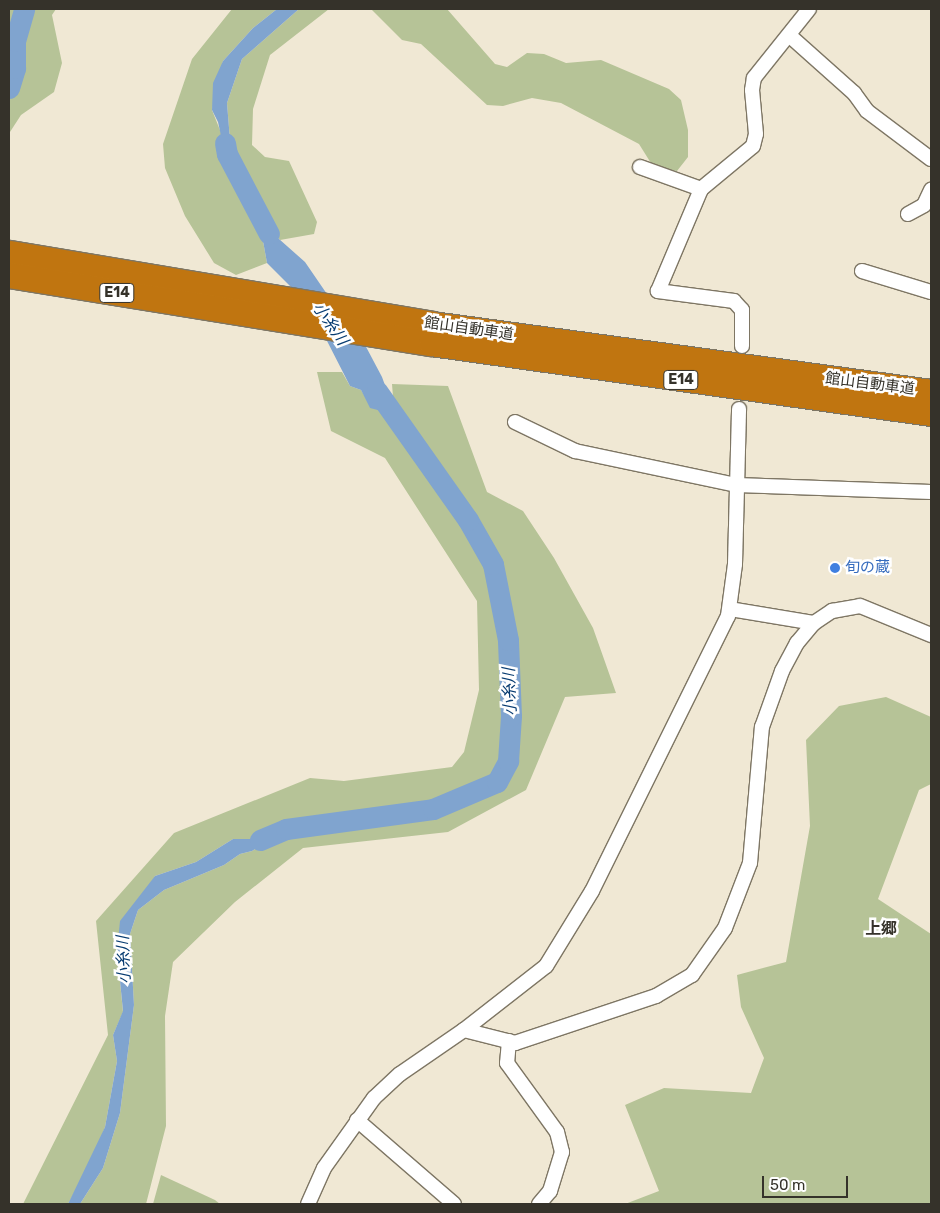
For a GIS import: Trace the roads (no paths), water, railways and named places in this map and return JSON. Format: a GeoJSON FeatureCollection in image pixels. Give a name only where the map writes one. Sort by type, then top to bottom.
{"type":"FeatureCollection","features":[{"type":"Feature","properties":{"kind":"highway","name":"館山自動車道"},"geometry":{"type":"LineString","coordinates":[[9,253],[42,270]]}},
{"type":"Feature","properties":{"kind":"highway","name":"館山自動車道"},"geometry":{"type":"LineString","coordinates":[[9,275],[42,270],[931,412]]}},
{"type":"Feature","properties":{"kind":"highway","name":"館山自動車道"},"geometry":{"type":"LineString","coordinates":[[431,333],[931,390]]}},
{"type":"Feature","properties":{"kind":"street"},"geometry":{"type":"LineString","coordinates":[[742,346],[742,310],[734,301],[658,291],[701,189],[753,146],[756,134],[752,90],[754,78],[790,36],[809,9]]}},
{"type":"Feature","properties":{"kind":"street"},"geometry":{"type":"LineString","coordinates":[[790,36],[854,93],[867,111],[931,159]]}},
{"type":"Feature","properties":{"kind":"street"},"geometry":{"type":"LineString","coordinates":[[640,167],[701,189]]}},
{"type":"Feature","properties":{"kind":"street"},"geometry":{"type":"LineString","coordinates":[[908,214],[928,208],[931,190]]}},
{"type":"Feature","properties":{"kind":"street"},"geometry":{"type":"LineString","coordinates":[[862,271],[931,292]]}},
{"type":"Feature","properties":{"kind":"street"},"geometry":{"type":"LineString","coordinates":[[308,1204],[324,1168],[374,1098],[400,1074],[464,1030],[546,966],[571,928],[710,658],[730,609],[735,564],[739,409]]}},
{"type":"Feature","properties":{"kind":"street"},"geometry":{"type":"LineString","coordinates":[[515,422],[575,451],[737,485],[931,492]]}},
{"type":"Feature","properties":{"kind":"street"},"geometry":{"type":"LineString","coordinates":[[464,1030],[516,1043],[656,996],[684,980],[708,956],[725,928],[750,863],[762,727],[770,702],[797,643],[814,623],[832,611],[860,606],[931,635]]}},
{"type":"Feature","properties":{"kind":"street"},"geometry":{"type":"LineString","coordinates":[[730,609],[814,623]]}},
{"type":"Feature","properties":{"kind":"street"},"geometry":{"type":"LineString","coordinates":[[509,1041],[507,1063],[557,1132],[562,1152],[550,1191],[539,1204]]}},
{"type":"Feature","properties":{"kind":"street"},"geometry":{"type":"LineString","coordinates":[[357,1120],[454,1204]]}},
{"type":"Feature","properties":{"kind":"water"},"geometry":{"type":"Polygon","coordinates":[[[277,9],[299,9],[242,59],[227,103],[230,140],[238,165],[234,168],[226,159],[218,122],[212,110],[213,83],[223,61],[253,28],[277,9]]]}},
{"type":"Feature","properties":{"kind":"water"},"geometry":{"type":"Polygon","coordinates":[[[255,208],[270,231],[305,262],[329,297],[296,292],[267,263],[263,241],[256,230],[255,208]]]}},
{"type":"Feature","properties":{"kind":"water"},"geometry":{"type":"Polygon","coordinates":[[[325,337],[364,343],[382,377],[394,410],[393,414],[370,408],[361,390],[350,386],[325,337]]]}},
{"type":"Feature","properties":{"kind":"water"},"geometry":{"type":"Polygon","coordinates":[[[286,829],[252,851],[240,854],[224,865],[164,890],[138,910],[130,934],[134,1005],[120,1113],[103,1168],[80,1204],[68,1204],[105,1127],[117,1061],[113,1035],[123,1011],[117,951],[120,921],[155,876],[196,862],[233,839],[256,839],[286,829]]]}},
{"type":"Feature","properties":{"kind":"waterway"},"geometry":{"type":"LineString","coordinates":[[9,88],[15,68],[15,41],[24,9]]}},
{"type":"Feature","properties":{"kind":"waterway","name":"小糸川"},"geometry":{"type":"LineString","coordinates":[[225,143],[227,154],[269,234]]}},
{"type":"Feature","properties":{"kind":"waterway","name":"小糸川"},"geometry":{"type":"LineString","coordinates":[[260,840],[286,829],[433,809],[497,782],[508,761],[511,716],[508,640],[493,564],[468,520],[377,391]]}},
{"type":"Feature","properties":{"kind":"place","name":"旬の蔵"},"geometry":{"type":"Point","coordinates":[835,568]}},
{"type":"Feature","properties":{"kind":"district","name":"上郷"},"geometry":{"type":"Point","coordinates":[881,929]}}]}
